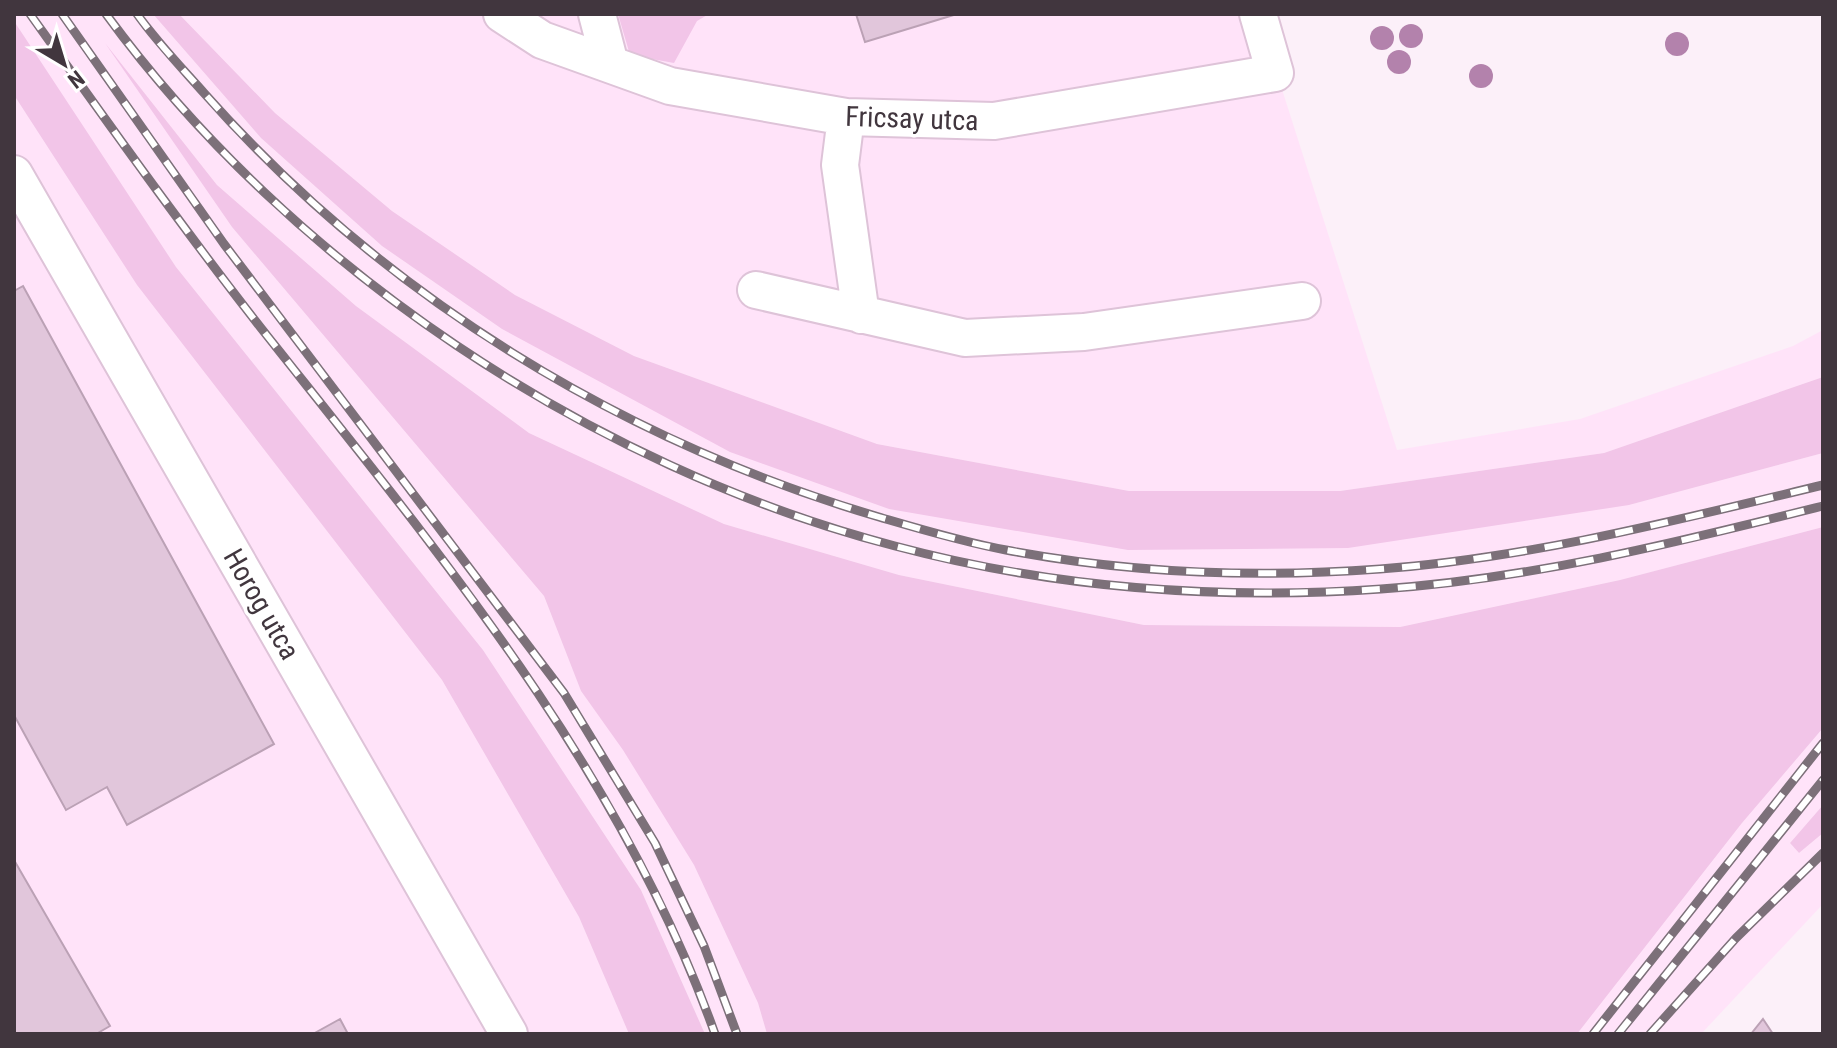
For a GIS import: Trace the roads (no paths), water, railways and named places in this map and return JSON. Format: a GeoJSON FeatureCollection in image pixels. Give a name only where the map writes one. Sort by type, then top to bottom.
{"type":"FeatureCollection","features":[{"type":"Feature","properties":{"kind":"street","name":"Fricsay utca"},"geometry":{"type":"LineString","coordinates":[[502,14],[542,40],[670,86],[846,117],[994,121],[1275,73],[1258,14]]}},
{"type":"Feature","properties":{"kind":"street"},"geometry":{"type":"LineString","coordinates":[[597,14],[610,64]]}},
{"type":"Feature","properties":{"kind":"street"},"geometry":{"type":"LineString","coordinates":[[846,117],[840,165],[861,315]]}},
{"type":"Feature","properties":{"kind":"street","name":"Horog utca"},"geometry":{"type":"LineString","coordinates":[[14,174],[509,1034]]}},
{"type":"Feature","properties":{"kind":"street"},"geometry":{"type":"LineString","coordinates":[[756,290],[965,338],[1084,332],[1302,301]]}},
{"type":"Feature","properties":{"kind":"railway"},"geometry":{"type":"LineString","coordinates":[[30,14],[202,251],[392,494],[518,663],[575,751],[628,842],[675,936],[715,1034]]}},
{"type":"Feature","properties":{"kind":"railway"},"geometry":{"type":"LineString","coordinates":[[62,14],[224,244],[564,693],[655,843],[704,946],[737,1034]]}},
{"type":"Feature","properties":{"kind":"railway"},"geometry":{"type":"LineString","coordinates":[[106,14],[181,106],[265,193],[357,273],[456,345],[561,410],[670,465],[782,511],[895,546],[1014,572],[1075,581],[1197,591],[1320,592],[1437,584],[1549,568],[1823,506]]}},
{"type":"Feature","properties":{"kind":"railway"},"geometry":{"type":"LineString","coordinates":[[137,14],[204,93],[274,166],[349,234],[428,296],[512,352],[599,403],[689,447],[783,485],[926,531],[1006,550],[1098,564],[1192,572],[1333,572],[1436,564],[1548,547],[1823,485]]}},
{"type":"Feature","properties":{"kind":"railway"},"geometry":{"type":"LineString","coordinates":[[1593,1034],[1823,743]]}},
{"type":"Feature","properties":{"kind":"railway"},"geometry":{"type":"LineString","coordinates":[[1618,1034],[1823,780]]}},
{"type":"Feature","properties":{"kind":"railway"},"geometry":{"type":"LineString","coordinates":[[1650,1034],[1736,938],[1823,853]]}}]}
